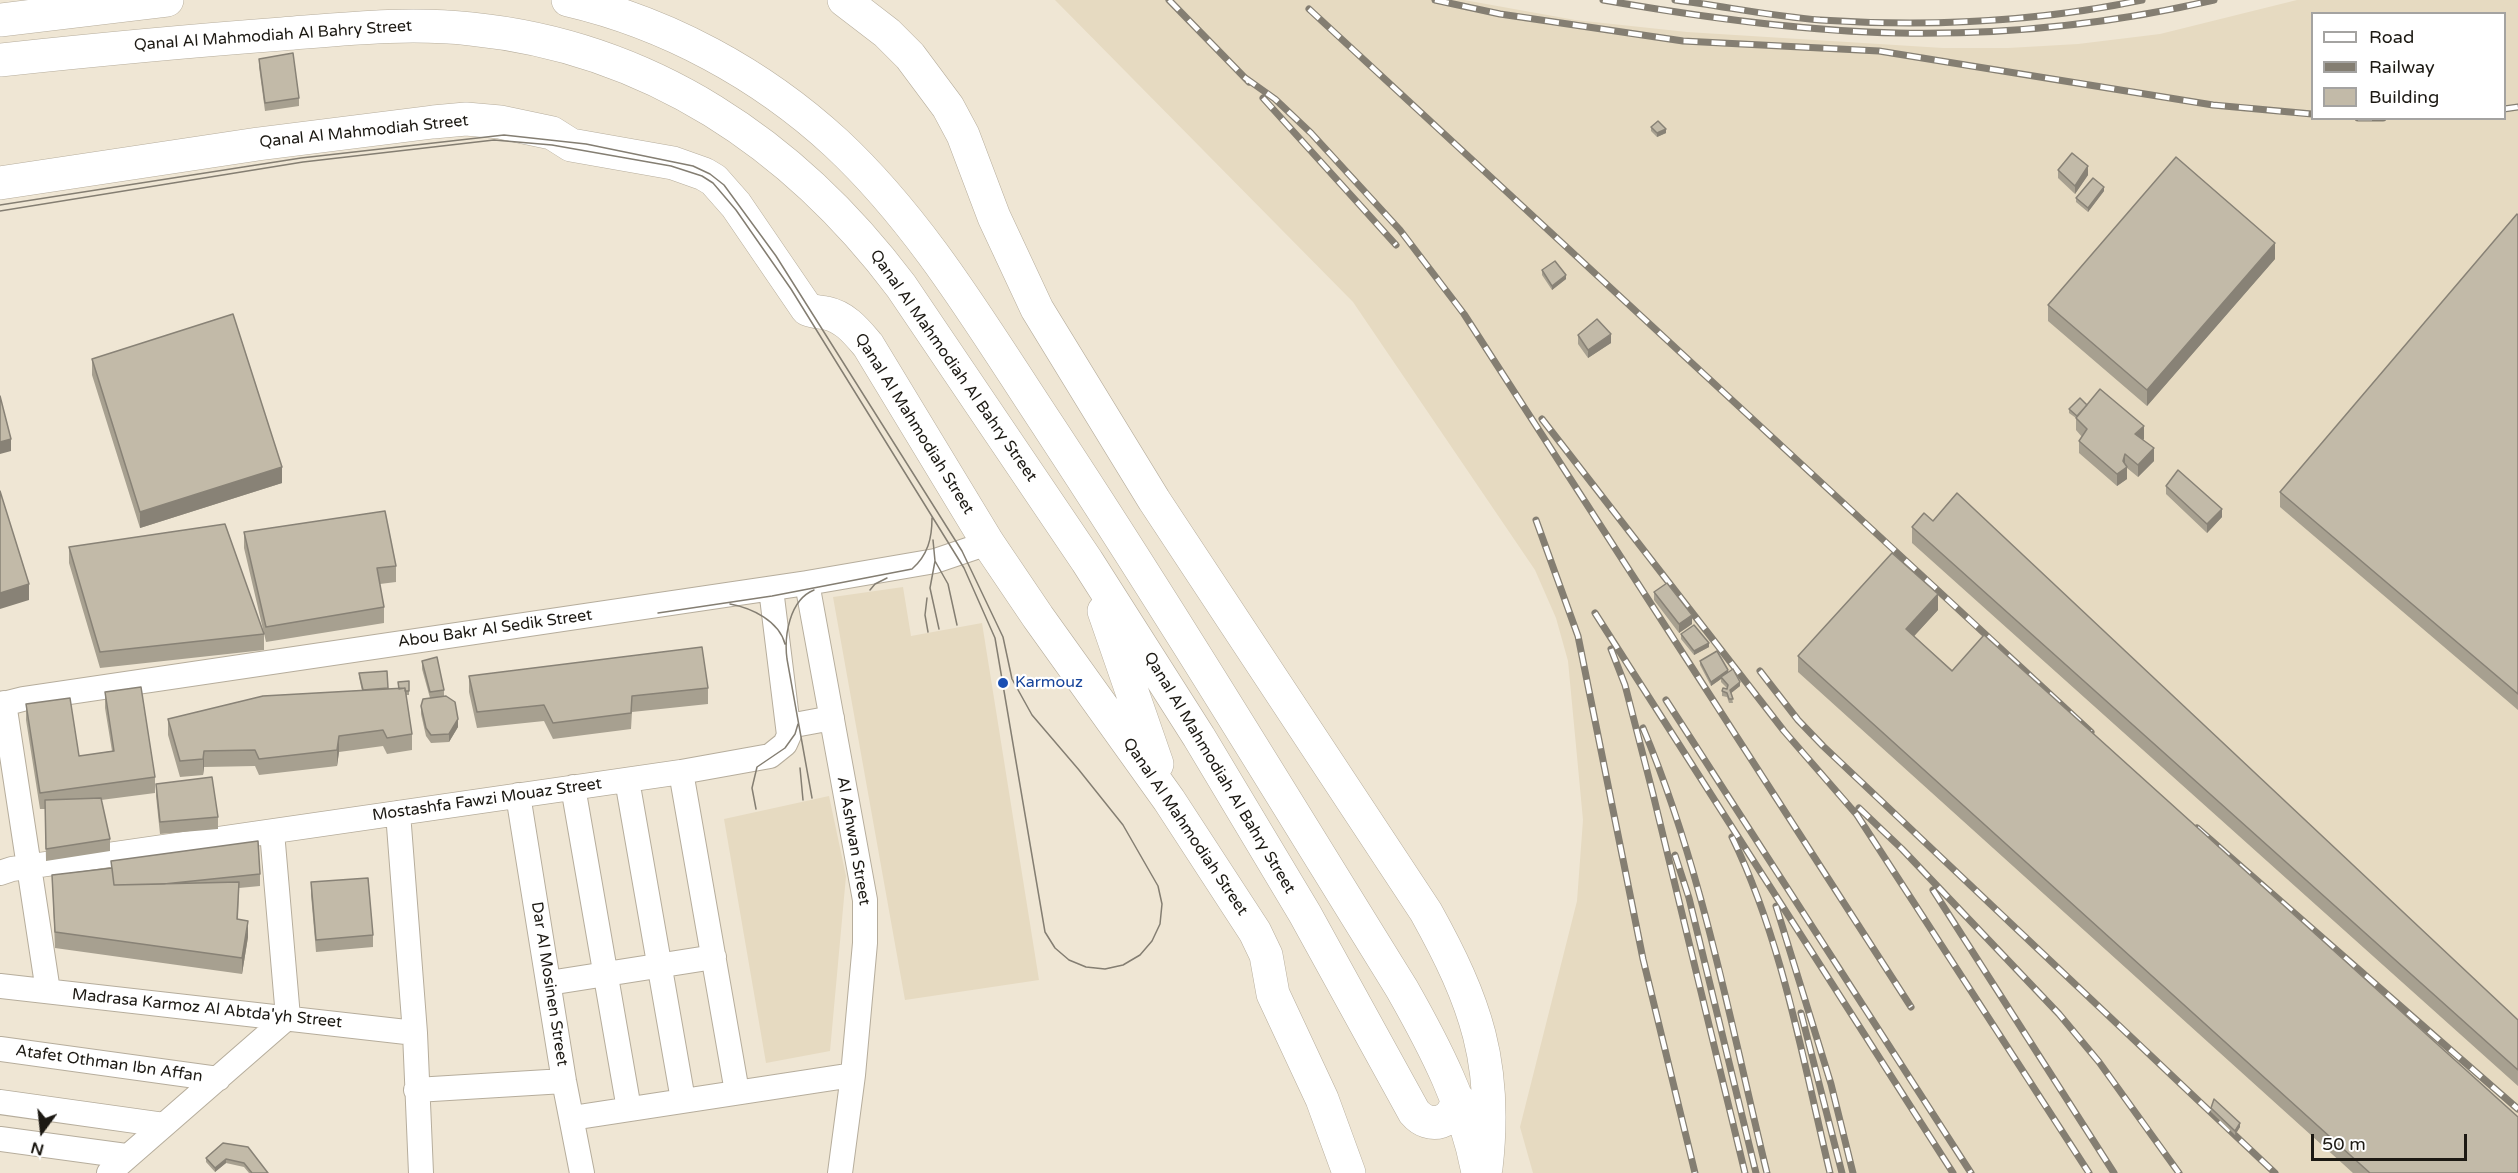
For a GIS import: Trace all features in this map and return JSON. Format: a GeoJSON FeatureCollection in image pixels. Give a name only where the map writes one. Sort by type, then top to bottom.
{"type":"FeatureCollection","features":[{"type":"Feature","properties":{"kind":"main road"},"geometry":{"type":"LineString","coordinates":[[0,20],[167,0]]}},
{"type":"Feature","properties":{"kind":"main road"},"geometry":{"type":"LineString","coordinates":[[568,0],[630,18],[675,37],[718,58],[759,83],[835,142],[901,213],[967,303],[1147,576],[1402,989],[1434,1046],[1457,1098],[1472,1143],[1478,1173]]}},
{"type":"Feature","properties":{"kind":"main road"},"geometry":{"type":"LineString","coordinates":[[844,0],[887,33],[910,56],[948,107],[963,135],[994,217],[1037,309],[1154,500],[1419,902],[1443,943],[1471,1002],[1487,1065],[1491,1100],[1486,1173]]}},
{"type":"Feature","properties":{"kind":"main road","name":"Qanal Al Mahmodiah Al Bahry Street"},"geometry":{"type":"LineString","coordinates":[[0,60],[177,42],[349,29],[431,26],[470,28],[547,41],[593,55],[656,80],[700,102],[757,139],[810,183],[845,217],[871,247],[901,286],[1087,561],[1199,737],[1299,904],[1414,1112],[1428,1123],[1446,1121],[1452,1115],[1457,1098]]}},
{"type":"Feature","properties":{"kind":"main road","name":"Qanal Al Mahmodiah Street"},"geometry":{"type":"LineString","coordinates":[[0,183],[258,144],[466,119],[533,128],[552,133],[571,145],[673,163],[714,180],[728,195],[807,309],[816,313],[827,313],[847,322],[868,345],[988,543],[1169,800],[1261,943],[1269,968],[1273,994],[1322,1099],[1349,1173]]}},
{"type":"Feature","properties":{"kind":"main road"},"geometry":{"type":"LineString","coordinates":[[1087,561],[1169,800]]}},
{"type":"Feature","properties":{"kind":"street","name":"Abou Bakr Al Sedik Street"},"geometry":{"type":"LineString","coordinates":[[2,704],[771,589],[935,561],[988,543]]}},
{"type":"Feature","properties":{"kind":"street","name":"Al Ashwan Street"},"geometry":{"type":"LineString","coordinates":[[807,583],[865,900],[865,943],[853,1075],[840,1173]]}},
{"type":"Feature","properties":{"kind":"street"},"geometry":{"type":"LineString","coordinates":[[771,589],[789,726],[832,718]]}},
{"type":"Feature","properties":{"kind":"street"},"geometry":{"type":"LineString","coordinates":[[2,704],[9,799],[29,867],[48,991]]}},
{"type":"Feature","properties":{"kind":"street","name":"Mostashfa Fawzi Mouaz Street"},"geometry":{"type":"LineString","coordinates":[[0,873],[681,772],[770,756],[785,744],[789,726]]}},
{"type":"Feature","properties":{"kind":"street"},"geometry":{"type":"LineString","coordinates":[[681,772],[737,1092]]}},
{"type":"Feature","properties":{"kind":"street"},"geometry":{"type":"LineString","coordinates":[[627,780],[683,1100]]}},
{"type":"Feature","properties":{"kind":"street"},"geometry":{"type":"LineString","coordinates":[[573,787],[629,1109]]}},
{"type":"Feature","properties":{"kind":"street","name":"Dar Al Mosinen Street"},"geometry":{"type":"LineString","coordinates":[[518,795],[564,1081],[582,1173]]}},
{"type":"Feature","properties":{"kind":"street"},"geometry":{"type":"LineString","coordinates":[[398,813],[415,1033],[421,1173]]}},
{"type":"Feature","properties":{"kind":"street"},"geometry":{"type":"LineString","coordinates":[[0,1139],[118,1165],[288,1017],[272,832]]}},
{"type":"Feature","properties":{"kind":"street"},"geometry":{"type":"LineString","coordinates":[[549,983],[714,957]]}},
{"type":"Feature","properties":{"kind":"street","name":"Madrasa Karmoz Al Abtda'yh Street"},"geometry":{"type":"LineString","coordinates":[[0,986],[415,1033]]}},
{"type":"Feature","properties":{"kind":"street","name":"Atafet Othman Ibn Affan"},"geometry":{"type":"LineString","coordinates":[[0,1049],[218,1079]]}},
{"type":"Feature","properties":{"kind":"street"},"geometry":{"type":"LineString","coordinates":[[572,1118],[853,1075]]}},
{"type":"Feature","properties":{"kind":"street"},"geometry":{"type":"LineString","coordinates":[[416,1090],[564,1081]]}},
{"type":"Feature","properties":{"kind":"street"},"geometry":{"type":"LineString","coordinates":[[0,1102],[164,1125]]}},
{"type":"Feature","properties":{"kind":"shaded area"},"geometry":{"type":"Polygon","coordinates":[[[1055,0],[1464,0],[1575,20],[1687,32],[1943,48],[2008,48],[2078,44],[2160,34],[2297,0],[2518,0],[2518,1173],[1533,1173],[1520,1127],[1577,901],[1583,820],[1568,661],[1556,618],[1535,570],[1353,302],[1055,0]]]}},
{"type":"Feature","properties":{"kind":"shaded area"},"geometry":{"type":"Polygon","coordinates":[[[903,587],[911,636],[982,623],[1039,980],[905,1000],[833,597],[903,587]]]}},
{"type":"Feature","properties":{"kind":"shaded area"},"geometry":{"type":"Polygon","coordinates":[[[829,796],[846,876],[830,1051],[766,1063],[724,819],[829,796]]]}},
{"type":"Feature","properties":{"kind":"building"},"geometry":{"type":"Polygon","coordinates":[[[293,53],[299,98],[265,103],[259,59],[293,53]]]}},
{"type":"Feature","properties":{"kind":"building"},"geometry":{"type":"Polygon","coordinates":[[[1658,121],[1666,129],[1657,133],[1651,127],[1658,121]]]}},
{"type":"Feature","properties":{"kind":"building"},"geometry":{"type":"Polygon","coordinates":[[[2072,153],[2088,166],[2075,186],[2058,170],[2072,153]]]}},
{"type":"Feature","properties":{"kind":"building"},"geometry":{"type":"Polygon","coordinates":[[[2176,157],[2275,243],[2147,390],[2048,305],[2176,157]]]}},
{"type":"Feature","properties":{"kind":"building"},"geometry":{"type":"Polygon","coordinates":[[[2093,178],[2104,187],[2088,208],[2076,198],[2093,178]]]}},
{"type":"Feature","properties":{"kind":"building"},"geometry":{"type":"Polygon","coordinates":[[[2518,215],[2518,694],[2280,492],[2518,215]]]}},
{"type":"Feature","properties":{"kind":"building"},"geometry":{"type":"Polygon","coordinates":[[[1555,261],[1566,275],[1552,286],[1542,270],[1555,261]]]}},
{"type":"Feature","properties":{"kind":"building"},"geometry":{"type":"Polygon","coordinates":[[[233,314],[282,467],[140,512],[92,359],[233,314]]]}},
{"type":"Feature","properties":{"kind":"building"},"geometry":{"type":"Polygon","coordinates":[[[1597,319],[1611,334],[1588,350],[1578,335],[1597,319]]]}},
{"type":"Feature","properties":{"kind":"building"},"geometry":{"type":"Polygon","coordinates":[[[2100,389],[2144,426],[2135,434],[2154,448],[2138,465],[2125,454],[2123,461],[2127,467],[2117,474],[2079,441],[2087,429],[2076,418],[2100,389]]]}},
{"type":"Feature","properties":{"kind":"building"},"geometry":{"type":"Polygon","coordinates":[[[0,396],[11,439],[0,442],[0,396]]]}},
{"type":"Feature","properties":{"kind":"building"},"geometry":{"type":"Polygon","coordinates":[[[2080,398],[2087,405],[2077,416],[2069,409],[2080,398]]]}},
{"type":"Feature","properties":{"kind":"building"},"geometry":{"type":"Polygon","coordinates":[[[2178,470],[2222,509],[2207,524],[2166,486],[2178,470]]]}},
{"type":"Feature","properties":{"kind":"building"},"geometry":{"type":"Polygon","coordinates":[[[0,491],[29,584],[0,593],[0,491]]]}},
{"type":"Feature","properties":{"kind":"building"},"geometry":{"type":"Polygon","coordinates":[[[1957,493],[2518,1020],[2518,1070],[1912,527],[1924,513],[1933,521],[1957,493]]]}},
{"type":"Feature","properties":{"kind":"building"},"geometry":{"type":"Polygon","coordinates":[[[385,511],[396,566],[377,568],[384,607],[266,627],[244,532],[385,511]]]}},
{"type":"Feature","properties":{"kind":"building"},"geometry":{"type":"Polygon","coordinates":[[[225,524],[264,634],[100,652],[69,547],[225,524]]]}},
{"type":"Feature","properties":{"kind":"building"},"geometry":{"type":"Polygon","coordinates":[[[1892,553],[1938,594],[1906,629],[1952,671],[1984,635],[2518,1117],[2518,1173],[2370,1173],[1798,656],[1892,553]]]}},
{"type":"Feature","properties":{"kind":"building"},"geometry":{"type":"Polygon","coordinates":[[[1667,583],[1692,615],[1679,624],[1654,592],[1667,583]]]}},
{"type":"Feature","properties":{"kind":"building"},"geometry":{"type":"Polygon","coordinates":[[[1694,625],[1709,643],[1694,651],[1681,634],[1694,625]]]}},
{"type":"Feature","properties":{"kind":"building"},"geometry":{"type":"Polygon","coordinates":[[[702,647],[708,688],[632,696],[631,713],[553,723],[544,705],[477,712],[469,676],[702,647]]]}},
{"type":"Feature","properties":{"kind":"building"},"geometry":{"type":"Polygon","coordinates":[[[1717,651],[1728,670],[1711,682],[1700,661],[1717,651]]]}},
{"type":"Feature","properties":{"kind":"building"},"geometry":{"type":"Polygon","coordinates":[[[437,657],[444,690],[430,692],[422,661],[437,657]]]}},
{"type":"Feature","properties":{"kind":"building"},"geometry":{"type":"Polygon","coordinates":[[[1733,669],[1740,682],[1730,690],[1733,699],[1729,699],[1727,693],[1722,691],[1723,688],[1727,689],[1728,685],[1721,677],[1733,669]]]}},
{"type":"Feature","properties":{"kind":"building"},"geometry":{"type":"Polygon","coordinates":[[[387,671],[388,688],[363,690],[359,673],[387,671]]]}},
{"type":"Feature","properties":{"kind":"building"},"geometry":{"type":"Polygon","coordinates":[[[409,681],[409,691],[405,691],[405,688],[399,689],[398,682],[409,681]]]}},
{"type":"Feature","properties":{"kind":"building"},"geometry":{"type":"Polygon","coordinates":[[[141,687],[155,777],[40,793],[26,704],[70,698],[79,756],[114,751],[105,692],[141,687]]]}},
{"type":"Feature","properties":{"kind":"building"},"geometry":{"type":"Polygon","coordinates":[[[405,688],[412,734],[387,738],[383,730],[339,736],[337,750],[259,759],[255,750],[204,751],[203,759],[180,761],[168,719],[263,696],[405,688]]]}},
{"type":"Feature","properties":{"kind":"building"},"geometry":{"type":"Polygon","coordinates":[[[446,696],[455,702],[458,719],[449,734],[431,735],[426,728],[421,706],[423,699],[446,696]]]}},
{"type":"Feature","properties":{"kind":"building"},"geometry":{"type":"Polygon","coordinates":[[[212,777],[218,817],[160,822],[156,784],[212,777]]]}},
{"type":"Feature","properties":{"kind":"building"},"geometry":{"type":"Polygon","coordinates":[[[101,798],[110,839],[46,849],[45,800],[101,798]]]}},
{"type":"Feature","properties":{"kind":"building"},"geometry":{"type":"Polygon","coordinates":[[[258,841],[260,874],[164,884],[114,885],[111,861],[258,841]]]}},
{"type":"Feature","properties":{"kind":"building"},"geometry":{"type":"Polygon","coordinates":[[[112,868],[114,885],[239,882],[237,919],[248,921],[242,958],[55,932],[52,875],[112,868]]]}},
{"type":"Feature","properties":{"kind":"building"},"geometry":{"type":"Polygon","coordinates":[[[368,878],[373,935],[316,940],[311,882],[368,878]]]}},
{"type":"Feature","properties":{"kind":"building"},"geometry":{"type":"Polygon","coordinates":[[[2214,1099],[2240,1123],[2235,1131],[2211,1108],[2214,1099]]]}},
{"type":"Feature","properties":{"kind":"building"},"geometry":{"type":"Polygon","coordinates":[[[223,1143],[248,1147],[268,1173],[252,1173],[244,1163],[226,1159],[215,1168],[206,1158],[223,1143]]]}},
{"type":"Feature","properties":{"kind":"tram line"},"geometry":{"type":"LineString","coordinates":[[0,205],[301,158],[504,135],[586,144],[693,166],[710,174],[724,185],[776,256],[962,551],[1003,637],[1012,679],[1032,715],[1123,825],[1158,886],[1162,904],[1160,924],[1152,941],[1140,955],[1123,965],[1105,969],[1086,967],[1069,960],[1055,948],[1045,932],[995,638],[964,568],[791,289],[736,210],[713,183],[702,176],[671,166],[552,145],[494,140],[303,162],[0,211]]}},
{"type":"Feature","properties":{"kind":"tram line"},"geometry":{"type":"LineString","coordinates":[[658,613],[772,596],[912,569],[922,558],[928,546],[932,518]]}},
{"type":"Feature","properties":{"kind":"tram line"},"geometry":{"type":"LineString","coordinates":[[933,540],[935,561],[948,584],[957,625]]}},
{"type":"Feature","properties":{"kind":"tram line"},"geometry":{"type":"LineString","coordinates":[[935,561],[930,588],[939,629]]}},
{"type":"Feature","properties":{"kind":"tram line"},"geometry":{"type":"LineString","coordinates":[[870,590],[875,584],[887,578]]}},
{"type":"Feature","properties":{"kind":"tram line"},"geometry":{"type":"LineString","coordinates":[[812,798],[787,659],[786,640],[794,610],[799,602],[814,590]]}},
{"type":"Feature","properties":{"kind":"tram line"},"geometry":{"type":"LineString","coordinates":[[927,598],[925,615],[928,632]]}},
{"type":"Feature","properties":{"kind":"tram line"},"geometry":{"type":"LineString","coordinates":[[730,604],[755,612],[771,622],[785,644]]}},
{"type":"Feature","properties":{"kind":"tram line"},"geometry":{"type":"LineString","coordinates":[[756,809],[752,788],[757,767],[785,748],[795,734],[798,724]]}},
{"type":"Feature","properties":{"kind":"tram line"},"geometry":{"type":"LineString","coordinates":[[800,768],[803,800]]}},
{"type":"Feature","properties":{"kind":"railway"},"geometry":{"type":"LineString","coordinates":[[1169,0],[1249,82]]}},
{"type":"Feature","properties":{"kind":"railway"},"geometry":{"type":"LineString","coordinates":[[1435,0],[1500,14],[1683,41],[1879,51],[2213,105],[2311,114]]}},
{"type":"Feature","properties":{"kind":"railway"},"geometry":{"type":"LineString","coordinates":[[1603,0],[1787,26],[1898,33],[2017,30],[2096,22],[2214,0]]}},
{"type":"Feature","properties":{"kind":"railway"},"geometry":{"type":"LineString","coordinates":[[1675,0],[1820,20],[1901,23],[2022,18],[2142,0]]}},
{"type":"Feature","properties":{"kind":"railway"},"geometry":{"type":"LineString","coordinates":[[1309,9],[2091,732]]}},
{"type":"Feature","properties":{"kind":"railway"},"geometry":{"type":"LineString","coordinates":[[1244,77],[1275,99],[1311,133],[1400,230],[1464,314],[1911,1007]]}},
{"type":"Feature","properties":{"kind":"railway"},"geometry":{"type":"LineString","coordinates":[[1263,98],[1396,245]]}},
{"type":"Feature","properties":{"kind":"railway"},"geometry":{"type":"LineString","coordinates":[[2506,109],[2518,107]]}},
{"type":"Feature","properties":{"kind":"railway"},"geometry":{"type":"LineString","coordinates":[[1542,419],[1784,731],[1857,815],[2089,1173]]}},
{"type":"Feature","properties":{"kind":"railway"},"geometry":{"type":"LineString","coordinates":[[1536,520],[1578,636],[1643,959],[1695,1173]]}},
{"type":"Feature","properties":{"kind":"railway"},"geometry":{"type":"LineString","coordinates":[[1595,613],[1953,1173]]}},
{"type":"Feature","properties":{"kind":"railway"},"geometry":{"type":"LineString","coordinates":[[1611,649],[1625,685],[1653,794],[1745,1173]]}},
{"type":"Feature","properties":{"kind":"railway"},"geometry":{"type":"LineString","coordinates":[[1760,671],[1798,720],[1823,746],[2275,1173]]}},
{"type":"Feature","properties":{"kind":"railway"},"geometry":{"type":"LineString","coordinates":[[1666,700],[1971,1173]]}},
{"type":"Feature","properties":{"kind":"railway"},"geometry":{"type":"LineString","coordinates":[[1643,728],[1664,781],[1699,892],[1767,1173]]}},
{"type":"Feature","properties":{"kind":"railway"},"geometry":{"type":"LineString","coordinates":[[1859,808],[1902,849],[2059,1014],[2099,1062],[2179,1173]]}},
{"type":"Feature","properties":{"kind":"railway"},"geometry":{"type":"LineString","coordinates":[[2197,828],[2518,1109]]}},
{"type":"Feature","properties":{"kind":"railway"},"geometry":{"type":"LineString","coordinates":[[1732,837],[1750,877],[1778,960],[1801,1045],[1830,1173]]}},
{"type":"Feature","properties":{"kind":"railway"},"geometry":{"type":"LineString","coordinates":[[1675,855],[1689,898],[1756,1173]]}},
{"type":"Feature","properties":{"kind":"railway"},"geometry":{"type":"LineString","coordinates":[[1933,890],[2114,1173]]}},
{"type":"Feature","properties":{"kind":"railway"},"geometry":{"type":"LineString","coordinates":[[1776,906],[1831,1084],[1853,1173]]}},
{"type":"Feature","properties":{"kind":"railway"},"geometry":{"type":"LineString","coordinates":[[1801,1013],[1842,1173]]}},
{"type":"Feature","properties":{"kind":"place","name":"Karmouz"},"geometry":{"type":"Point","coordinates":[1003,683]}}]}
